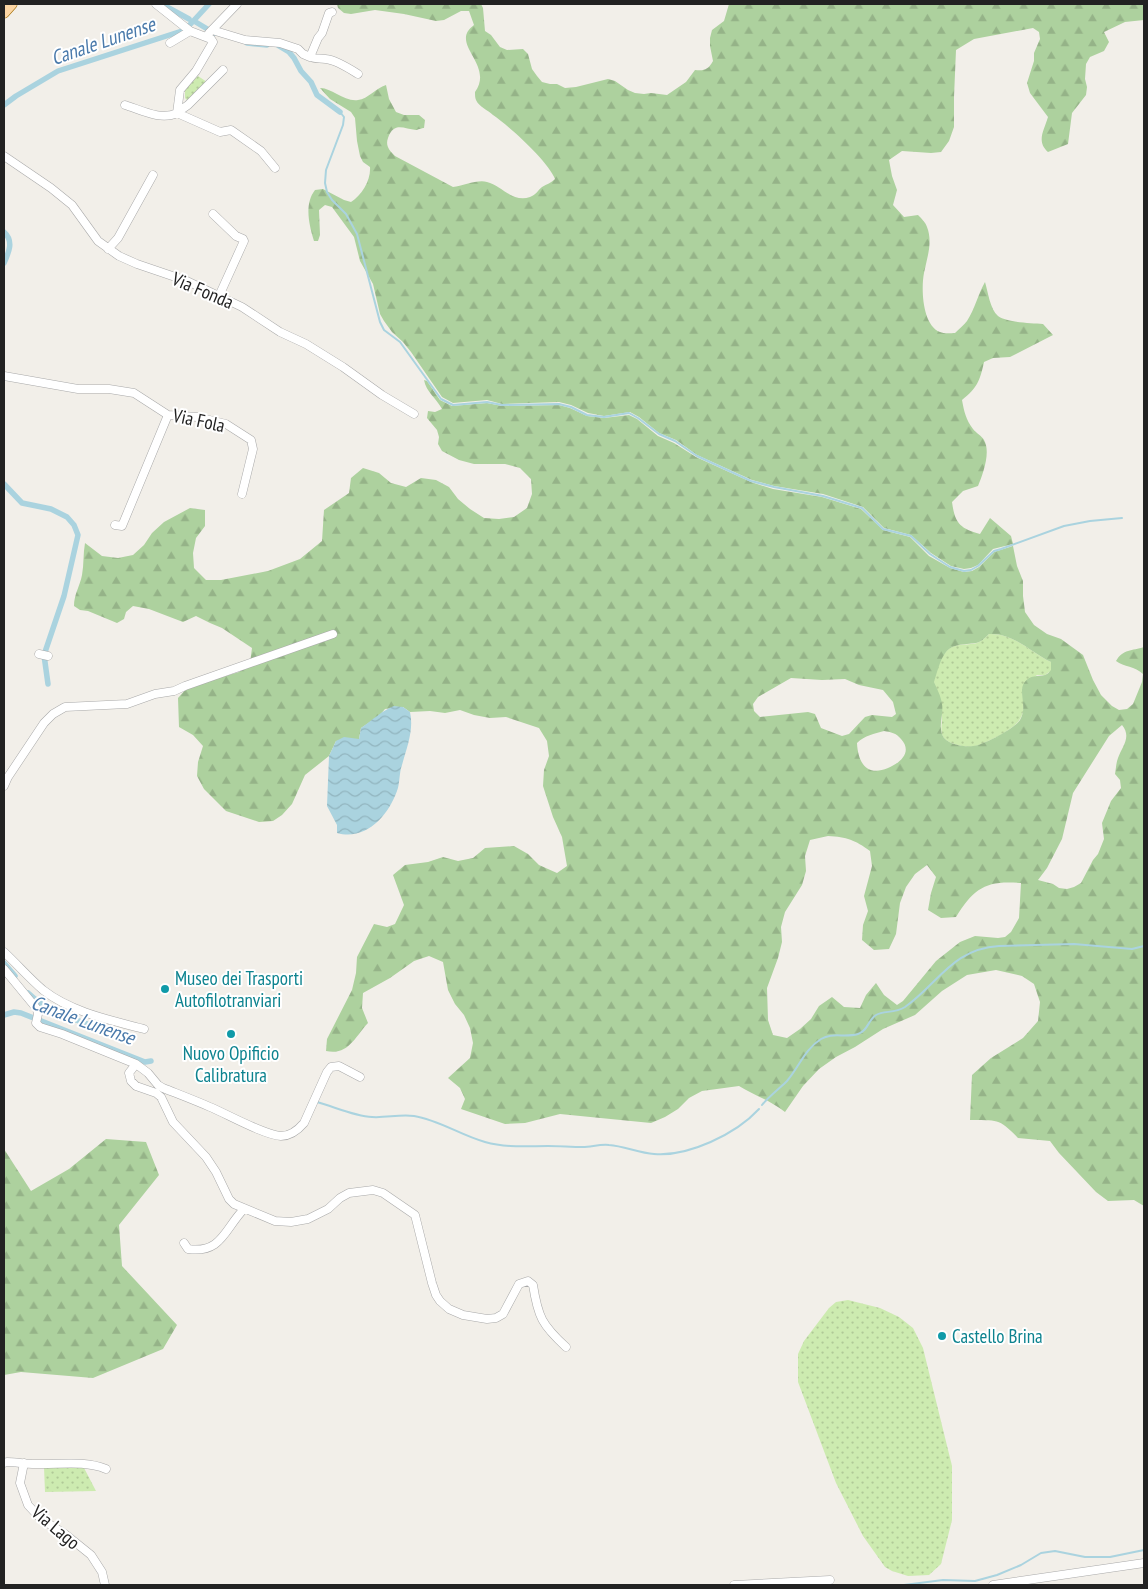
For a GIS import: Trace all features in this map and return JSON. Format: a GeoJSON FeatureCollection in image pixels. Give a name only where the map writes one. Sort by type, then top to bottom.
{"type":"FeatureCollection","features":[{"type":"Feature","properties":{"kind":"main road"},"geometry":{"type":"LineString","coordinates":[[4,13],[12,4]]}},
{"type":"Feature","properties":{"kind":"street"},"geometry":{"type":"LineString","coordinates":[[156,4],[190,31]]}},
{"type":"Feature","properties":{"kind":"street"},"geometry":{"type":"LineString","coordinates":[[210,32],[237,4]]}},
{"type":"Feature","properties":{"kind":"street"},"geometry":{"type":"LineString","coordinates":[[310,57],[322,33],[329,13],[332,12]]}},
{"type":"Feature","properties":{"kind":"street"},"geometry":{"type":"LineString","coordinates":[[170,43],[190,31],[210,32],[245,40],[280,43],[298,49],[303,54],[317,60],[327,59],[345,66],[358,74]]}},
{"type":"Feature","properties":{"kind":"street"},"geometry":{"type":"LineString","coordinates":[[177,112],[180,90],[196,71],[213,42],[210,32]]}},
{"type":"Feature","properties":{"kind":"street"},"geometry":{"type":"LineString","coordinates":[[125,105],[160,116],[173,115],[188,105],[223,70]]}},
{"type":"Feature","properties":{"kind":"street"},"geometry":{"type":"LineString","coordinates":[[177,112],[220,132],[231,130],[262,151],[275,168]]}},
{"type":"Feature","properties":{"kind":"street","name":"Via Fonda"},"geometry":{"type":"LineString","coordinates":[[4,156],[51,188],[72,205],[98,241],[126,260],[187,281],[251,312],[280,332],[306,344],[343,367],[382,395],[414,414]]}},
{"type":"Feature","properties":{"kind":"street"},"geometry":{"type":"LineString","coordinates":[[108,248],[118,238],[153,175]]}},
{"type":"Feature","properties":{"kind":"street"},"geometry":{"type":"LineString","coordinates":[[213,214],[244,241],[219,296]]}},
{"type":"Feature","properties":{"kind":"street","name":"Via Fola"},"geometry":{"type":"LineString","coordinates":[[4,376],[78,389],[109,389],[134,393],[168,415],[197,417],[226,424],[251,440],[253,449],[242,494]]}},
{"type":"Feature","properties":{"kind":"street"},"geometry":{"type":"LineString","coordinates":[[115,525],[122,526],[168,415]]}},
{"type":"Feature","properties":{"kind":"street"},"geometry":{"type":"LineString","coordinates":[[4,786],[44,723],[53,714],[65,707],[127,704],[154,694],[174,692],[185,686],[333,634]]}},
{"type":"Feature","properties":{"kind":"street"},"geometry":{"type":"LineString","coordinates":[[39,654],[48,656]]}},
{"type":"Feature","properties":{"kind":"street"},"geometry":{"type":"LineString","coordinates":[[4,952],[44,990],[71,1006],[106,1019],[144,1029]]}},
{"type":"Feature","properties":{"kind":"street"},"geometry":{"type":"LineString","coordinates":[[4,969],[35,1007],[37,1024],[40,1026],[136,1064],[163,1088],[280,1136],[292,1134],[299,1130],[330,1068],[339,1066],[360,1077]]}},
{"type":"Feature","properties":{"kind":"street"},"geometry":{"type":"LineString","coordinates":[[136,1064],[129,1074],[131,1081],[136,1086],[156,1093],[161,1097],[173,1122],[206,1157],[229,1199],[234,1204],[275,1221],[291,1222],[308,1219],[328,1209],[349,1193],[373,1190],[383,1193],[415,1215],[434,1289],[440,1302],[449,1309],[463,1315],[487,1319],[496,1318],[503,1314],[519,1284],[531,1282],[538,1313],[544,1325],[566,1347]]}},
{"type":"Feature","properties":{"kind":"street"},"geometry":{"type":"LineString","coordinates":[[184,1243],[188,1249],[210,1247],[224,1235],[244,1209]]}},
{"type":"Feature","properties":{"kind":"street"},"geometry":{"type":"LineString","coordinates":[[4,1463],[79,1464],[98,1466],[106,1470]]}},
{"type":"Feature","properties":{"kind":"street","name":"Via Lago"},"geometry":{"type":"LineString","coordinates":[[24,1463],[20,1483],[28,1505],[41,1520],[65,1534],[91,1555],[102,1572],[105,1585]]}},
{"type":"Feature","properties":{"kind":"street"},"geometry":{"type":"LineString","coordinates":[[993,1585],[1144,1563]]}},
{"type":"Feature","properties":{"kind":"street"},"geometry":{"type":"LineString","coordinates":[[734,1585],[830,1580]]}},
{"type":"Feature","properties":{"kind":"green space"},"geometry":{"type":"Polygon","coordinates":[[[337,4],[481,4],[485,31],[491,35],[500,47],[507,50],[523,49],[528,54],[532,69],[542,82],[557,84],[565,88],[608,79],[635,93],[667,95],[686,82],[695,70],[706,69],[711,64],[713,61],[710,46],[712,30],[724,21],[729,4],[1144,4],[1144,20],[1125,22],[1104,32],[1109,42],[1104,51],[1090,57],[1086,64],[1086,95],[1072,113],[1068,144],[1048,152],[1042,144],[1042,136],[1048,117],[1030,93],[1027,83],[1034,61],[1034,53],[1040,39],[1039,32],[1033,28],[974,39],[956,50],[954,127],[949,141],[941,152],[902,151],[889,160],[897,190],[893,205],[904,217],[918,215],[926,224],[929,233],[928,256],[923,280],[923,296],[926,314],[934,328],[942,333],[955,333],[970,316],[985,282],[991,305],[998,316],[1013,321],[1043,324],[1053,335],[1010,357],[993,358],[984,362],[977,384],[962,400],[969,422],[984,440],[987,451],[984,469],[978,486],[963,491],[952,502],[955,515],[959,524],[980,534],[990,518],[1011,536],[1013,544],[993,549],[978,565],[971,568],[964,569],[951,566],[931,553],[911,535],[884,528],[863,507],[823,494],[774,486],[752,480],[697,455],[676,440],[659,433],[630,412],[604,416],[588,413],[559,402],[502,404],[487,400],[453,403],[442,397],[411,352],[384,321],[380,314],[373,284],[360,261],[354,237],[332,207],[325,205],[319,210],[320,235],[318,241],[314,241],[309,222],[309,208],[315,190],[323,189],[351,202],[365,187],[370,172],[370,167],[363,162],[360,156],[355,118],[351,112],[330,99],[320,88],[348,99],[358,100],[365,98],[386,85],[389,99],[396,112],[404,115],[419,115],[425,120],[424,128],[416,130],[400,127],[393,129],[387,141],[390,150],[395,156],[453,187],[483,181],[513,196],[524,198],[532,196],[555,179],[545,163],[527,144],[477,102],[475,92],[480,82],[480,72],[466,40],[467,32],[474,25],[469,11],[461,11],[444,20],[436,21],[375,10],[351,14],[344,13],[338,8],[337,4]]]}},
{"type":"Feature","properties":{"kind":"green space"},"geometry":{"type":"Polygon","coordinates":[[[198,76],[207,82],[188,101],[185,98],[185,90],[198,76]]]}},
{"type":"Feature","properties":{"kind":"green space"},"geometry":{"type":"Polygon","coordinates":[[[424,380],[427,381],[440,400],[452,406],[487,403],[502,406],[559,405],[587,416],[604,418],[629,415],[658,436],[674,443],[696,457],[751,482],[773,489],[822,497],[861,509],[883,530],[910,537],[929,556],[950,568],[964,572],[972,571],[979,567],[994,552],[1013,546],[1017,566],[1023,581],[1025,612],[1034,625],[1047,634],[1061,639],[1083,655],[1101,695],[1119,710],[1127,709],[1133,704],[1142,682],[1143,674],[1137,669],[1116,661],[1125,652],[1144,647],[1144,1206],[1134,1200],[1108,1201],[1096,1192],[1050,1141],[1018,1138],[1001,1123],[970,1120],[972,1075],[991,1058],[1023,1038],[1038,1021],[1040,1002],[1034,984],[1022,976],[996,970],[967,975],[942,991],[915,1015],[883,1029],[836,1057],[819,1069],[803,1086],[785,1112],[739,1086],[702,1091],[689,1098],[678,1109],[651,1123],[560,1114],[525,1123],[505,1124],[461,1109],[465,1099],[460,1088],[448,1078],[470,1058],[473,1043],[470,1028],[448,990],[443,962],[429,956],[414,961],[390,978],[363,993],[362,1008],[368,1023],[346,1048],[334,1052],[326,1051],[327,1039],[352,990],[357,957],[374,924],[387,927],[395,924],[404,905],[393,875],[405,865],[428,862],[443,857],[458,861],[473,858],[485,848],[514,846],[528,854],[539,865],[557,873],[567,866],[562,837],[543,786],[544,770],[549,756],[547,741],[539,728],[506,717],[490,718],[460,710],[445,713],[430,711],[410,712],[403,707],[385,709],[379,716],[361,728],[359,739],[336,741],[329,756],[305,775],[292,804],[282,815],[273,821],[259,822],[226,811],[204,789],[197,776],[198,762],[203,746],[193,735],[179,727],[178,698],[188,687],[239,672],[250,663],[252,648],[222,628],[196,616],[183,622],[149,609],[133,606],[126,612],[124,619],[117,623],[88,611],[80,610],[74,606],[74,602],[82,575],[85,543],[102,556],[118,558],[133,555],[164,522],[190,508],[205,510],[205,526],[196,538],[193,553],[194,568],[206,580],[221,580],[268,571],[300,559],[322,541],[324,510],[349,493],[351,478],[363,468],[379,473],[391,483],[406,487],[421,478],[436,480],[449,487],[458,499],[484,518],[514,517],[527,508],[532,494],[531,479],[520,468],[505,464],[474,464],[459,460],[442,451],[438,444],[437,430],[427,418],[428,411],[435,412],[442,409],[424,380]],[[989,634],[983,640],[950,648],[941,661],[934,682],[942,704],[942,734],[944,738],[954,744],[978,745],[1012,728],[1017,724],[1022,715],[1022,687],[1026,680],[1034,676],[1048,674],[1051,670],[1051,662],[1014,640],[989,634]],[[791,678],[758,697],[753,704],[754,711],[760,717],[808,712],[815,714],[821,728],[842,736],[849,734],[865,717],[872,715],[892,717],[896,714],[893,702],[883,690],[859,685],[845,679],[791,678]],[[1122,725],[1109,736],[1073,793],[1062,839],[1047,868],[1038,880],[1067,889],[1081,883],[1098,854],[1104,839],[1102,823],[1111,801],[1121,788],[1120,780],[1115,774],[1117,760],[1126,738],[1125,729],[1122,725]],[[884,731],[866,736],[857,743],[859,757],[869,769],[874,771],[888,768],[904,756],[906,748],[897,735],[884,731]],[[828,836],[810,840],[805,856],[806,871],[802,885],[785,912],[781,927],[782,942],[767,988],[768,1020],[773,1035],[787,1038],[811,1019],[819,1006],[832,997],[844,1007],[860,1008],[866,995],[876,983],[884,995],[897,1005],[903,1001],[936,961],[960,942],[975,936],[1005,937],[1011,932],[1019,918],[1021,883],[1009,882],[982,888],[969,899],[956,917],[941,918],[928,910],[936,877],[927,865],[915,874],[906,887],[900,903],[896,934],[889,949],[874,950],[862,940],[863,925],[868,911],[864,896],[872,866],[870,851],[851,840],[828,836]]]}},
{"type":"Feature","properties":{"kind":"green space"},"geometry":{"type":"Polygon","coordinates":[[[989,634],[1006,637],[1022,644],[1051,662],[1052,670],[1045,675],[1037,675],[1022,689],[1023,712],[1020,719],[1012,727],[993,739],[975,746],[956,745],[946,740],[942,735],[942,716],[934,683],[935,674],[941,659],[952,647],[977,643],[989,634]]]}},
{"type":"Feature","properties":{"kind":"green space"},"geometry":{"type":"Polygon","coordinates":[[[106,1139],[146,1142],[159,1175],[119,1225],[122,1266],[177,1325],[163,1349],[93,1378],[21,1372],[4,1375],[4,1149],[31,1191],[69,1169],[106,1139]]]}},
{"type":"Feature","properties":{"kind":"green space"},"geometry":{"type":"Polygon","coordinates":[[[848,1300],[880,1308],[899,1317],[913,1328],[923,1348],[952,1466],[952,1520],[941,1564],[929,1575],[908,1576],[885,1567],[863,1536],[836,1483],[798,1382],[798,1354],[804,1341],[829,1308],[836,1302],[848,1300]]]}},
{"type":"Feature","properties":{"kind":"green space"},"geometry":{"type":"Polygon","coordinates":[[[83,1466],[96,1491],[45,1492],[44,1467],[83,1466]]]}},
{"type":"Feature","properties":{"kind":"water"},"geometry":{"type":"Polygon","coordinates":[[[394,706],[403,707],[410,712],[411,725],[398,788],[393,800],[382,817],[366,830],[348,835],[337,833],[337,825],[327,806],[329,756],[336,741],[344,737],[359,739],[361,728],[394,706]]]}},
{"type":"Feature","properties":{"kind":"waterway","name":"Canale Lunense"},"geometry":{"type":"LineString","coordinates":[[4,105],[58,71],[185,30],[209,4]]}},
{"type":"Feature","properties":{"kind":"waterway"},"geometry":{"type":"LineString","coordinates":[[167,7],[189,19]]}},
{"type":"Feature","properties":{"kind":"waterway"},"geometry":{"type":"LineString","coordinates":[[194,21],[214,33]]}},
{"type":"Feature","properties":{"kind":"waterway"},"geometry":{"type":"LineString","coordinates":[[247,43],[267,45]]}},
{"type":"Feature","properties":{"kind":"waterway"},"geometry":{"type":"LineString","coordinates":[[279,46],[289,52],[294,58],[301,71],[311,82],[317,95],[340,112]]}},
{"type":"Feature","properties":{"kind":"waterway"},"geometry":{"type":"LineString","coordinates":[[340,112],[344,117],[343,125],[326,170],[325,183],[327,192],[346,214],[357,234],[380,322],[384,330],[400,342],[441,399],[453,405],[487,402],[502,405],[559,404],[571,407],[587,415],[604,417],[629,413],[659,434],[675,441],[697,456],[751,481],[823,496],[862,508],[883,529],[911,536],[930,554],[950,567],[964,571],[978,566],[994,551],[1064,526],[1122,518]]}},
{"type":"Feature","properties":{"kind":"waterway","name":"Canale Lunense"},"geometry":{"type":"LineString","coordinates":[[4,232],[10,243],[4,263]]}},
{"type":"Feature","properties":{"kind":"waterway","name":"Canale Lunense"},"geometry":{"type":"LineString","coordinates":[[4,484],[22,503],[51,509],[67,517],[74,525],[78,535],[64,596],[44,655],[48,684]]}},
{"type":"Feature","properties":{"kind":"waterway"},"geometry":{"type":"LineString","coordinates":[[762,1105],[787,1081],[815,1043],[825,1037],[861,1033],[876,1015],[897,1011],[905,1007],[947,969],[969,953],[983,948],[999,946],[1074,944],[1132,949],[1144,946]]}},
{"type":"Feature","properties":{"kind":"waterway"},"geometry":{"type":"LineString","coordinates":[[4,963],[15,976]]}},
{"type":"Feature","properties":{"kind":"waterway"},"geometry":{"type":"LineString","coordinates":[[28,993],[46,1007],[114,1033]]}},
{"type":"Feature","properties":{"kind":"waterway","name":"Canale Lunense"},"geometry":{"type":"LineString","coordinates":[[4,1015],[14,1012],[21,1013],[145,1062],[151,1061]]}},
{"type":"Feature","properties":{"kind":"waterway"},"geometry":{"type":"LineString","coordinates":[[317,1102],[365,1116],[414,1116],[423,1118],[476,1139],[501,1145],[583,1147],[606,1145],[654,1154],[682,1152],[711,1142],[738,1127],[759,1109]]}},
{"type":"Feature","properties":{"kind":"waterway"},"geometry":{"type":"LineString","coordinates":[[904,1585],[943,1580],[975,1581],[997,1575],[1021,1565],[1041,1553],[1055,1551],[1085,1557],[1110,1557],[1144,1550]]}},
{"type":"Feature","properties":{"kind":"place","name":"Museo dei Trasporti Autofilotranviari"},"geometry":{"type":"Point","coordinates":[165,989]}},
{"type":"Feature","properties":{"kind":"place","name":"Nuovo Opificio Calibratura"},"geometry":{"type":"Point","coordinates":[231,1034]}},
{"type":"Feature","properties":{"kind":"place","name":"Castello Brina"},"geometry":{"type":"Point","coordinates":[942,1336]}}]}
